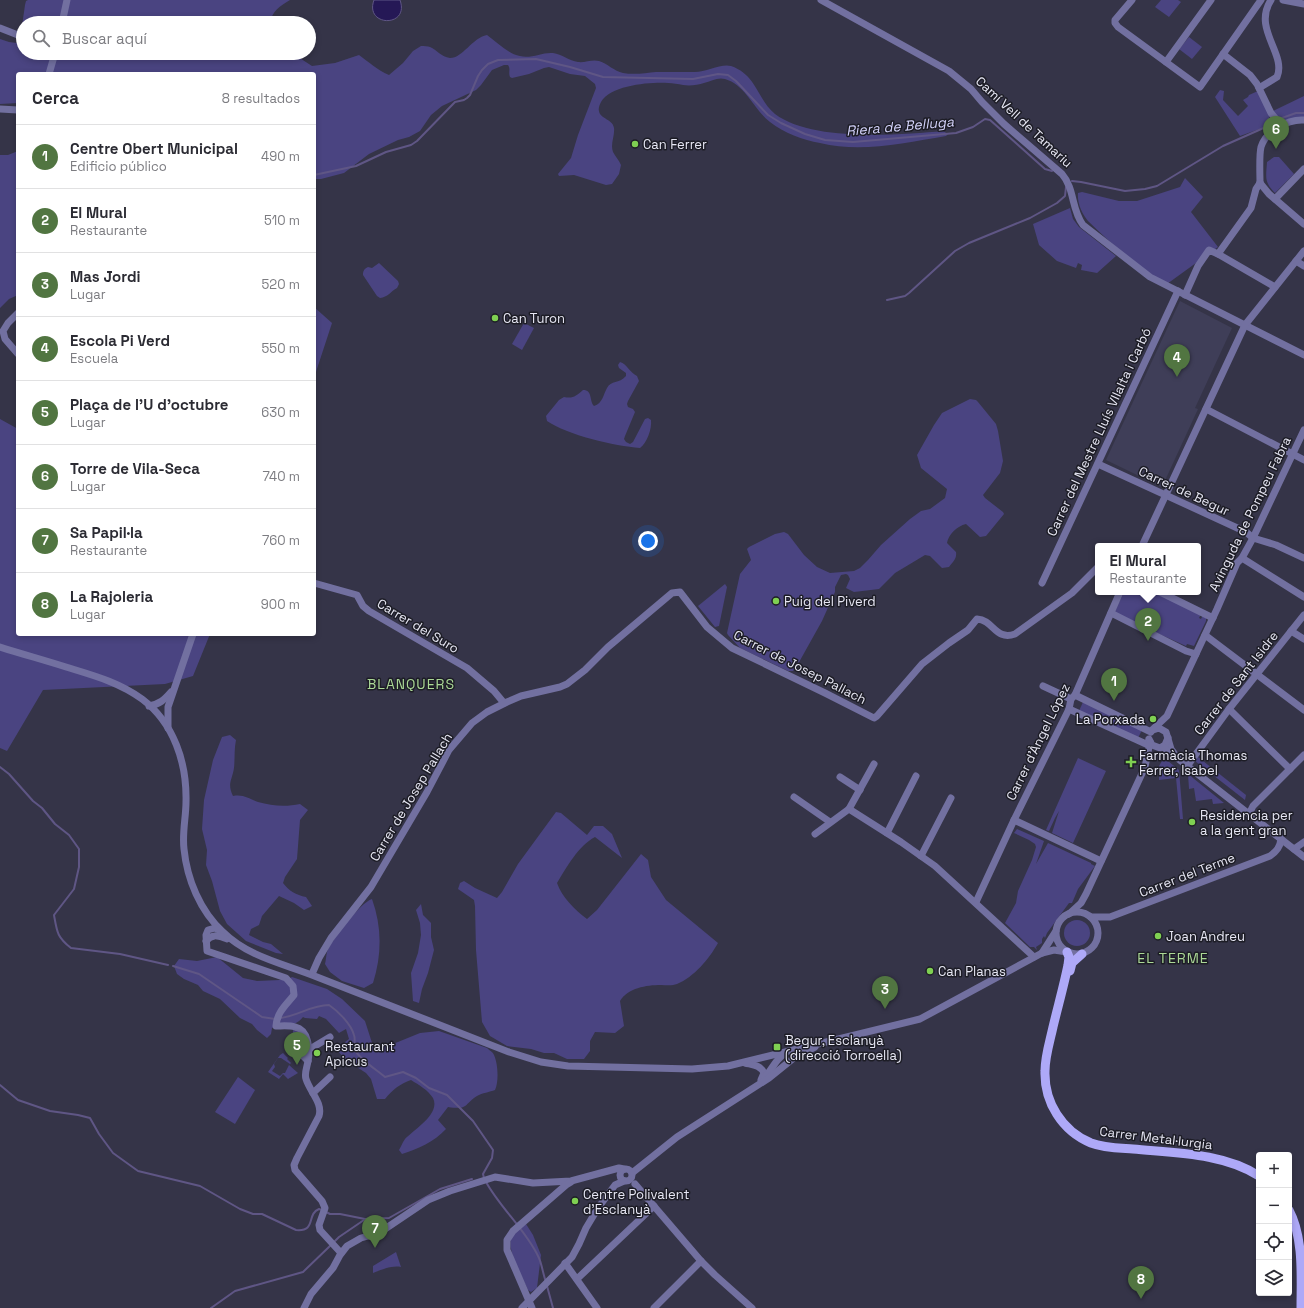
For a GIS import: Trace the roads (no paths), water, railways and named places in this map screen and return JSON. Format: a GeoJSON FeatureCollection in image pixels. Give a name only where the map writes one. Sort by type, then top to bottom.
{"type":"FeatureCollection","features":[{"type":"Feature","properties":{"kind":"main road","name":"Carrer Metal·lurgia"},"geometry":{"type":"LineString","coordinates":[[1067,952],[1068,965],[1048,1046],[1044,1072],[1050,1102],[1061,1121],[1076,1134],[1091,1143],[1117,1148],[1224,1160],[1256,1174]]}},
{"type":"Feature","properties":{"kind":"main road","name":"Carrer Metal·lurgia"},"geometry":{"type":"LineString","coordinates":[[1082,954],[1072,963],[1069,972],[1048,1063],[1049,1087],[1052,1100],[1063,1118],[1078,1132],[1092,1140],[1099,1142],[1225,1158],[1241,1163],[1256,1170]]}},
{"type":"Feature","properties":{"kind":"main road"},"geometry":{"type":"LineString","coordinates":[[1292,1209],[1304,1251]]}},
{"type":"Feature","properties":{"kind":"main road"},"geometry":{"type":"LineString","coordinates":[[1292,1218],[1296,1229],[1301,1255],[1301,1308]]}},
{"type":"Feature","properties":{"kind":"street"},"geometry":{"type":"LineString","coordinates":[[64,16],[67,0]]}},
{"type":"Feature","properties":{"kind":"street","name":"Camí Vell de Tamariu"},"geometry":{"type":"LineString","coordinates":[[821,0],[922,55],[959,78],[1004,124],[1062,174],[1067,180],[1078,218],[1083,225],[1143,273],[1304,356]]}},
{"type":"Feature","properties":{"kind":"street"},"geometry":{"type":"LineString","coordinates":[[1132,0],[1115,20],[1118,27],[1200,87],[1261,0]]}},
{"type":"Feature","properties":{"kind":"street"},"geometry":{"type":"LineString","coordinates":[[1166,62],[1211,0]]}},
{"type":"Feature","properties":{"kind":"street"},"geometry":{"type":"LineString","coordinates":[[1259,88],[1278,77],[1279,74],[1276,54],[1268,32],[1265,15],[1266,7],[1271,0]]}},
{"type":"Feature","properties":{"kind":"street"},"geometry":{"type":"LineString","coordinates":[[1283,0],[1304,4]]}},
{"type":"Feature","properties":{"kind":"street"},"geometry":{"type":"LineString","coordinates":[[0,28],[16,34]]}},
{"type":"Feature","properties":{"kind":"street"},"geometry":{"type":"LineString","coordinates":[[1222,54],[1250,75],[1259,88],[1271,113],[1281,126]]}},
{"type":"Feature","properties":{"kind":"street"},"geometry":{"type":"LineString","coordinates":[[50,72],[53,60]]}},
{"type":"Feature","properties":{"kind":"street"},"geometry":{"type":"LineString","coordinates":[[0,109],[16,110]]}},
{"type":"Feature","properties":{"kind":"street"},"geometry":{"type":"LineString","coordinates":[[1275,287],[1218,254],[1251,208],[1256,189],[1260,183],[1260,149],[1264,140],[1281,126],[1289,122],[1304,120]]}},
{"type":"Feature","properties":{"kind":"street"},"geometry":{"type":"LineString","coordinates":[[1275,199],[1304,169]]}},
{"type":"Feature","properties":{"kind":"street"},"geometry":{"type":"LineString","coordinates":[[1260,183],[1275,199],[1304,224]]}},
{"type":"Feature","properties":{"kind":"street","name":"Carrer del Mestre Lluís VIlalta i Carbó"},"geometry":{"type":"LineString","coordinates":[[1042,583],[1098,464],[1182,293],[1209,250],[1218,254]]}},
{"type":"Feature","properties":{"kind":"street"},"geometry":{"type":"LineString","coordinates":[[1143,543],[1245,325],[1304,251]]}},
{"type":"Feature","properties":{"kind":"street"},"geometry":{"type":"LineString","coordinates":[[1296,261],[1304,266]]}},
{"type":"Feature","properties":{"kind":"street"},"geometry":{"type":"LineString","coordinates":[[16,315],[3,331],[5,339],[16,352]]}},
{"type":"Feature","properties":{"kind":"street"},"geometry":{"type":"LineString","coordinates":[[1206,409],[1304,460]]}},
{"type":"Feature","properties":{"kind":"street","name":"Avinguda de Pompeu Fabra"},"geometry":{"type":"LineString","coordinates":[[1152,731],[1167,716],[1213,618],[1237,562],[1242,558],[1253,538],[1294,454],[1304,430]]}},
{"type":"Feature","properties":{"kind":"street","name":"Carrer de Begur"},"geometry":{"type":"LineString","coordinates":[[1098,464],[1246,532],[1253,538],[1276,545],[1304,558]]}},
{"type":"Feature","properties":{"kind":"street"},"geometry":{"type":"LineString","coordinates":[[1242,558],[1304,597]]}},
{"type":"Feature","properties":{"kind":"street","name":"Carrer de Josep Pallach"},"geometry":{"type":"LineString","coordinates":[[312,974],[319,958],[331,938],[371,887],[450,750],[472,723],[487,712],[521,696],[567,684],[585,670],[608,647],[648,612],[672,593],[678,591],[682,594],[707,627],[732,648],[825,693],[871,718],[875,718],[922,664],[968,630],[977,619],[982,620],[1002,635],[1008,636],[1015,634],[1072,593],[1095,570]]}},
{"type":"Feature","properties":{"kind":"street","name":"Carrer del Suro"},"geometry":{"type":"LineString","coordinates":[[316,584],[357,595],[363,606],[369,611],[467,668],[489,686],[504,703]]}},
{"type":"Feature","properties":{"kind":"street","name":"Carrer d'Àngel López"},"geometry":{"type":"LineString","coordinates":[[976,902],[1014,820],[1069,709],[1119,595]]}},
{"type":"Feature","properties":{"kind":"street"},"geometry":{"type":"LineString","coordinates":[[1166,595],[1213,618]]}},
{"type":"Feature","properties":{"kind":"street"},"geometry":{"type":"LineString","coordinates":[[1110,613],[1186,651],[1196,654]]}},
{"type":"Feature","properties":{"kind":"street","name":"Carrer de Sant Isidre"},"geometry":{"type":"LineString","coordinates":[[1188,765],[1229,709],[1304,615]]}},
{"type":"Feature","properties":{"kind":"street"},"geometry":{"type":"LineString","coordinates":[[1291,631],[1304,639]]}},
{"type":"Feature","properties":{"kind":"street"},"geometry":{"type":"LineString","coordinates":[[1205,635],[1304,710]]}},
{"type":"Feature","properties":{"kind":"street"},"geometry":{"type":"LineString","coordinates":[[168,728],[168,707],[173,688],[192,636]]}},
{"type":"Feature","properties":{"kind":"street"},"geometry":{"type":"LineString","coordinates":[[0,647],[105,679],[126,689],[157,713],[168,728],[178,747],[184,778],[186,801],[183,837],[186,862],[191,884],[218,935],[269,960],[312,974],[502,1049],[541,1062],[568,1066],[692,1069],[728,1066],[920,1019],[1042,953],[1054,950],[1082,954],[1093,948],[1098,938],[1096,923],[1088,916],[1077,912],[1063,917],[1042,953]]}},
{"type":"Feature","properties":{"kind":"street"},"geometry":{"type":"LineString","coordinates":[[1043,686],[1073,697],[1152,731]]}},
{"type":"Feature","properties":{"kind":"street"},"geometry":{"type":"LineString","coordinates":[[149,706],[164,700],[173,688]]}},
{"type":"Feature","properties":{"kind":"street"},"geometry":{"type":"LineString","coordinates":[[1069,709],[1146,744],[1150,742]]}},
{"type":"Feature","properties":{"kind":"street"},"geometry":{"type":"LineString","coordinates":[[1229,709],[1290,769]]}},
{"type":"Feature","properties":{"kind":"street","name":"Avinguda de Pompeu Fabra"},"geometry":{"type":"LineString","coordinates":[[1167,716],[1167,735]]}},
{"type":"Feature","properties":{"kind":"street"},"geometry":{"type":"LineString","coordinates":[[1069,914],[1081,903],[1086,894],[1122,818],[1148,760],[1150,742],[1149,735],[1152,731],[1159,728],[1167,735],[1175,755]]}},
{"type":"Feature","properties":{"kind":"street"},"geometry":{"type":"LineString","coordinates":[[1148,760],[1167,742],[1167,735]]}},
{"type":"Feature","properties":{"kind":"street"},"geometry":{"type":"LineString","coordinates":[[1150,742],[1154,747],[1161,747],[1175,755],[1304,857]]}},
{"type":"Feature","properties":{"kind":"street"},"geometry":{"type":"LineString","coordinates":[[1249,814],[1253,806],[1304,755]]}},
{"type":"Feature","properties":{"kind":"street"},"geometry":{"type":"LineString","coordinates":[[815,834],[849,809],[874,764]]}},
{"type":"Feature","properties":{"kind":"street"},"geometry":{"type":"LineString","coordinates":[[840,776],[860,790]]}},
{"type":"Feature","properties":{"kind":"street"},"geometry":{"type":"LineString","coordinates":[[887,833],[916,776]]}},
{"type":"Feature","properties":{"kind":"street"},"geometry":{"type":"LineString","coordinates":[[794,797],[830,822]]}},
{"type":"Feature","properties":{"kind":"street"},"geometry":{"type":"LineString","coordinates":[[921,856],[951,798]]}},
{"type":"Feature","properties":{"kind":"street"},"geometry":{"type":"LineString","coordinates":[[849,809],[935,866],[976,902],[1034,957]]}},
{"type":"Feature","properties":{"kind":"street"},"geometry":{"type":"LineString","coordinates":[[1014,820],[1101,861]]}},
{"type":"Feature","properties":{"kind":"street","name":"Carrer del Terme"},"geometry":{"type":"LineString","coordinates":[[1088,916],[1110,917],[1270,856],[1276,852],[1282,839]]}},
{"type":"Feature","properties":{"kind":"street"},"geometry":{"type":"LineString","coordinates":[[1294,849],[1304,842]]}},
{"type":"Feature","properties":{"kind":"street"},"geometry":{"type":"LineString","coordinates":[[1086,894],[1088,916]]}},
{"type":"Feature","properties":{"kind":"street"},"geometry":{"type":"LineString","coordinates":[[202,905],[207,920],[204,932],[206,941]]}},
{"type":"Feature","properties":{"kind":"street"},"geometry":{"type":"LineString","coordinates":[[214,928],[239,945]]}},
{"type":"Feature","properties":{"kind":"street"},"geometry":{"type":"LineString","coordinates":[[214,928],[208,930],[206,935],[207,951],[286,978],[293,986],[294,994],[283,1006],[277,1021],[296,1027],[306,1036],[305,1050],[308,1060],[305,1073],[306,1079]]}},
{"type":"Feature","properties":{"kind":"street"},"geometry":{"type":"LineString","coordinates":[[1056,931],[1057,939],[1061,947],[1067,952]]}},
{"type":"Feature","properties":{"kind":"street"},"geometry":{"type":"LineString","coordinates":[[305,1050],[323,1040],[330,1038]]}},
{"type":"Feature","properties":{"kind":"street"},"geometry":{"type":"LineString","coordinates":[[635,1184],[621,1179],[619,1175],[621,1171],[629,1171],[645,1162],[677,1137],[769,1078],[795,1058],[826,1042]]}},
{"type":"Feature","properties":{"kind":"street"},"geometry":{"type":"LineString","coordinates":[[759,1084],[768,1075],[777,1058],[790,1050]]}},
{"type":"Feature","properties":{"kind":"street"},"geometry":{"type":"LineString","coordinates":[[766,1056],[776,1057],[779,1060],[781,1068]]}},
{"type":"Feature","properties":{"kind":"street"},"geometry":{"type":"LineString","coordinates":[[741,1063],[752,1064],[762,1069],[764,1073],[759,1084]]}},
{"type":"Feature","properties":{"kind":"street"},"geometry":{"type":"LineString","coordinates":[[298,1072],[306,1079],[314,1093],[321,1111],[294,1165],[296,1170],[322,1201],[324,1212],[319,1225],[320,1230],[341,1253]]}},
{"type":"Feature","properties":{"kind":"street"},"geometry":{"type":"LineString","coordinates":[[314,1093],[330,1077]]}},
{"type":"Feature","properties":{"kind":"street"},"geometry":{"type":"LineString","coordinates":[[304,1308],[311,1294],[333,1268],[341,1253],[347,1246],[353,1241],[379,1233],[428,1200],[450,1191],[488,1179],[503,1178],[533,1182],[571,1182],[619,1168],[629,1171],[635,1184],[701,1260],[715,1275],[752,1308]]}},
{"type":"Feature","properties":{"kind":"street"},"geometry":{"type":"LineString","coordinates":[[522,1308],[575,1252],[586,1228],[605,1198],[615,1185],[631,1178],[629,1171]]}},
{"type":"Feature","properties":{"kind":"street"},"geometry":{"type":"LineString","coordinates":[[550,1182],[558,1185],[559,1188],[557,1192]]}},
{"type":"Feature","properties":{"kind":"street"},"geometry":{"type":"LineString","coordinates":[[532,1308],[507,1250],[507,1240],[514,1230],[557,1192],[571,1182]]}},
{"type":"Feature","properties":{"kind":"street"},"geometry":{"type":"LineString","coordinates":[[577,1279],[654,1206]]}},
{"type":"Feature","properties":{"kind":"street"},"geometry":{"type":"LineString","coordinates":[[654,1308],[701,1260]]}},
{"type":"Feature","properties":{"kind":"street"},"geometry":{"type":"LineString","coordinates":[[566,1263],[597,1308]]}},
{"type":"Feature","properties":{"kind":"waterway","name":"Riera de Belluga"},"geometry":{"type":"LineString","coordinates":[[316,175],[356,166],[386,152],[411,145],[417,141],[455,102],[464,100],[470,95],[478,76],[488,64],[498,60],[536,59],[603,77],[693,79],[718,74],[728,75],[736,81],[768,115],[805,134],[825,140],[853,142],[956,133],[973,127],[985,119],[990,120],[1045,169],[1052,171]]}},
{"type":"Feature","properties":{"kind":"waterway"},"geometry":{"type":"LineString","coordinates":[[1072,181],[1125,191],[1157,186],[1223,146],[1268,126],[1282,118],[1296,113],[1304,113]]}},
{"type":"Feature","properties":{"kind":"waterway"},"geometry":{"type":"LineString","coordinates":[[887,300],[905,296],[955,251],[969,243],[1030,218],[1057,203],[1065,196],[1066,187]]}},
{"type":"Feature","properties":{"kind":"waterway"},"geometry":{"type":"LineString","coordinates":[[0,767],[9,774],[33,801],[42,808],[55,824],[69,835],[79,849],[79,867],[74,889],[54,915],[57,930],[63,941],[71,948],[120,954],[168,965]]}},
{"type":"Feature","properties":{"kind":"waterway"},"geometry":{"type":"LineString","coordinates":[[173,966],[199,974],[262,1017],[275,1019]]}},
{"type":"Feature","properties":{"kind":"waterway"},"geometry":{"type":"LineString","coordinates":[[279,1018],[292,1016],[316,1007],[329,1005],[347,1022],[355,1037],[354,1048],[364,1061],[385,1077],[403,1072],[416,1078],[429,1088],[447,1095],[473,1121],[493,1150],[492,1158],[483,1174],[484,1178]]}},
{"type":"Feature","properties":{"kind":"waterway"},"geometry":{"type":"LineString","coordinates":[[0,1085],[18,1100],[50,1111],[90,1118],[99,1134],[113,1153],[138,1171],[200,1186],[240,1209],[253,1214],[262,1214],[296,1230],[307,1228],[315,1211],[319,1209],[322,1210]]}},
{"type":"Feature","properties":{"kind":"waterway"},"geometry":{"type":"LineString","coordinates":[[326,1212],[330,1214],[340,1214],[365,1219],[389,1218],[440,1189],[472,1179]]}},
{"type":"Feature","properties":{"kind":"waterway"},"geometry":{"type":"LineString","coordinates":[[486,1182],[534,1248],[540,1261],[546,1282]]}},
{"type":"Feature","properties":{"kind":"waterway"},"geometry":{"type":"LineString","coordinates":[[334,1242],[364,1220]]}},
{"type":"Feature","properties":{"kind":"waterway"},"geometry":{"type":"LineString","coordinates":[[211,1308],[235,1291],[303,1272],[331,1245]]}},
{"type":"Feature","properties":{"kind":"waterway"},"geometry":{"type":"LineString","coordinates":[[547,1286],[553,1308]]}},
{"type":"Feature","properties":{"kind":"place","name":"Can Ferrer"},"geometry":{"type":"Point","coordinates":[635,144]}},
{"type":"Feature","properties":{"kind":"place","name":"Torre de Vila-Seca"},"geometry":{"type":"Point","coordinates":[1276,149]}},
{"type":"Feature","properties":{"kind":"place","name":"Can Turon"},"geometry":{"type":"Point","coordinates":[495,318]}},
{"type":"Feature","properties":{"kind":"place","name":"Escola Pi Verd"},"geometry":{"type":"Point","coordinates":[1177,377]}},
{"type":"Feature","properties":{"kind":"place","name":"Puig del Piverd"},"geometry":{"type":"Point","coordinates":[776,601]}},
{"type":"Feature","properties":{"kind":"place","name":"El Mural"},"geometry":{"type":"Point","coordinates":[1148,641]}},
{"type":"Feature","properties":{"kind":"place","name":"Centre Obert Municipal"},"geometry":{"type":"Point","coordinates":[1114,701]}},
{"type":"Feature","properties":{"kind":"place","name":"La Porxada"},"geometry":{"type":"Point","coordinates":[1153,719]}},
{"type":"Feature","properties":{"kind":"place","name":"Farmàcia Thomas Ferrer, Isabel"},"geometry":{"type":"Point","coordinates":[1131,762]}},
{"type":"Feature","properties":{"kind":"place","name":"Residencia per a la gent gran"},"geometry":{"type":"Point","coordinates":[1192,822]}},
{"type":"Feature","properties":{"kind":"place","name":"Joan Andreu"},"geometry":{"type":"Point","coordinates":[1158,936]}},
{"type":"Feature","properties":{"kind":"place","name":"Can Planas"},"geometry":{"type":"Point","coordinates":[930,971]}},
{"type":"Feature","properties":{"kind":"place","name":"Mas Jordi"},"geometry":{"type":"Point","coordinates":[885,1009]}},
{"type":"Feature","properties":{"kind":"place","name":"Begur, Esclanyà (direcció Torroella)"},"geometry":{"type":"Point","coordinates":[777,1047]}},
{"type":"Feature","properties":{"kind":"place","name":"Restaurant Apicus"},"geometry":{"type":"Point","coordinates":[317,1053]}},
{"type":"Feature","properties":{"kind":"place","name":"Plaça de l'U d'octubre"},"geometry":{"type":"Point","coordinates":[297,1065]}},
{"type":"Feature","properties":{"kind":"place","name":"Centre Polivalent d'Esclanyà"},"geometry":{"type":"Point","coordinates":[575,1201]}},
{"type":"Feature","properties":{"kind":"place","name":"Sa Papil·la"},"geometry":{"type":"Point","coordinates":[375,1248]}},
{"type":"Feature","properties":{"kind":"place","name":"La Rajoleria"},"geometry":{"type":"Point","coordinates":[1141,1299]}},
{"type":"Feature","properties":{"kind":"district","name":"BLANQUERS"},"geometry":{"type":"Point","coordinates":[411,684]}},
{"type":"Feature","properties":{"kind":"district","name":"EL TERME"},"geometry":{"type":"Point","coordinates":[1173,958]}}]}
